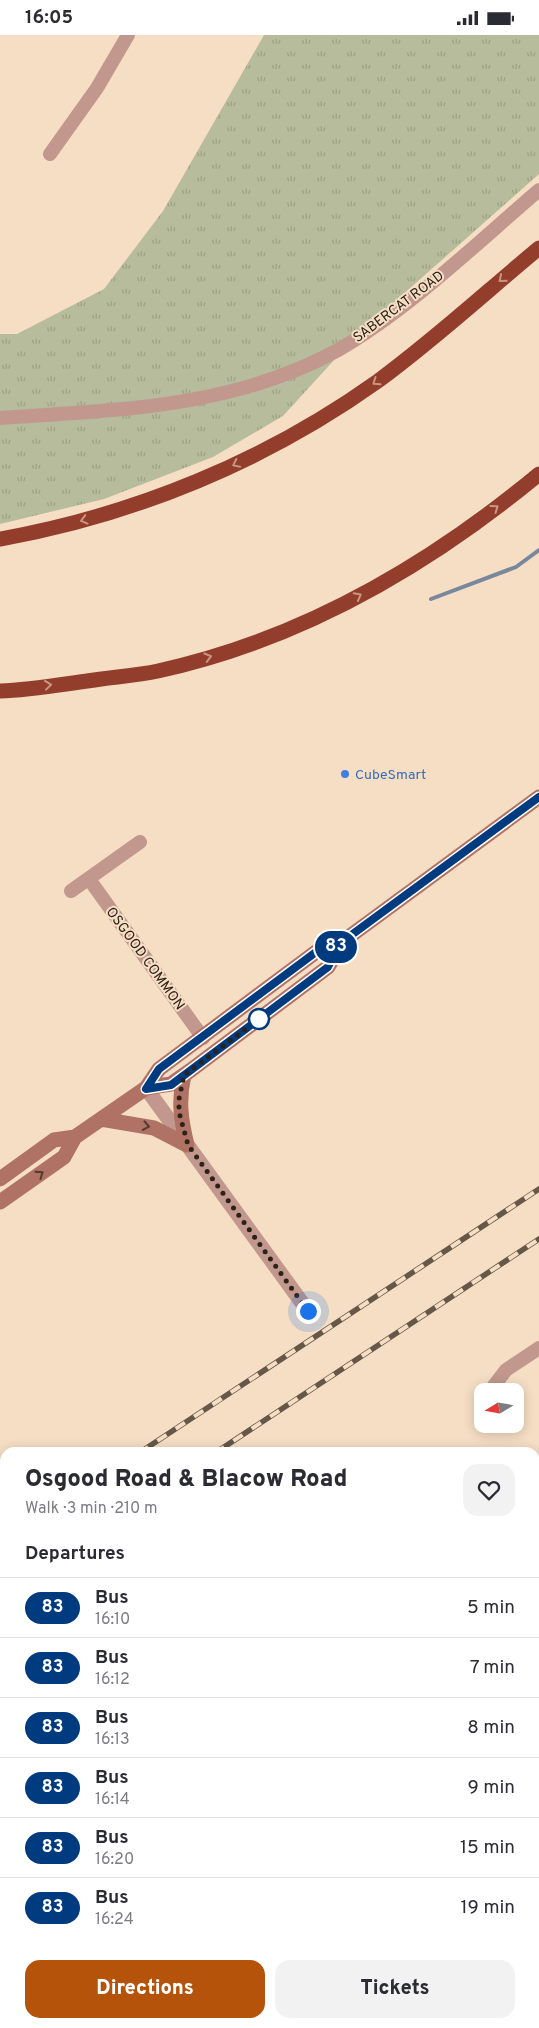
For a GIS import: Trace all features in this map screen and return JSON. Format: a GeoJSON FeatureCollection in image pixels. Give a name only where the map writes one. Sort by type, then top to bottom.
{"type":"FeatureCollection","features":[{"type":"Feature","properties":{"kind":"highway"},"geometry":{"type":"LineString","coordinates":[[0,539],[94,518],[151,499],[208,477],[268,448],[323,417],[378,380],[539,248]]}},
{"type":"Feature","properties":{"kind":"highway"},"geometry":{"type":"LineString","coordinates":[[0,691],[157,671],[242,647],[290,629],[356,598],[415,565],[539,474]]}},
{"type":"Feature","properties":{"kind":"main road"},"geometry":{"type":"LineString","coordinates":[[0,1179],[54,1140],[74,1137],[146,1089],[159,1069],[320,949],[331,950],[539,797]]}},
{"type":"Feature","properties":{"kind":"main road"},"geometry":{"type":"LineString","coordinates":[[146,1089],[171,1085],[328,967],[331,961],[331,950]]}},
{"type":"Feature","properties":{"kind":"main road"},"geometry":{"type":"LineString","coordinates":[[184,1075],[179,1099],[179,1112],[188,1145]]}},
{"type":"Feature","properties":{"kind":"main road"},"geometry":{"type":"LineString","coordinates":[[101,1119],[154,1128],[188,1145]]}},
{"type":"Feature","properties":{"kind":"main road"},"geometry":{"type":"LineString","coordinates":[[0,1202],[64,1157],[74,1137]]}},
{"type":"Feature","properties":{"kind":"street"},"geometry":{"type":"LineString","coordinates":[[50,154],[97,88],[128,35]]}},
{"type":"Feature","properties":{"kind":"street","name":"SABERCAT ROAD"},"geometry":{"type":"LineString","coordinates":[[0,418],[171,405],[261,384],[301,368],[338,350],[374,327],[539,190]]}},
{"type":"Feature","properties":{"kind":"street"},"geometry":{"type":"LineString","coordinates":[[71,891],[140,842]]}},
{"type":"Feature","properties":{"kind":"street","name":"OSGOOD COMMON"},"geometry":{"type":"LineString","coordinates":[[89,879],[203,1038]]}},
{"type":"Feature","properties":{"kind":"street"},"geometry":{"type":"LineString","coordinates":[[146,1089],[308,1311]]}},
{"type":"Feature","properties":{"kind":"street"},"geometry":{"type":"LineString","coordinates":[[496,1383],[506,1370],[539,1348]]}},
{"type":"Feature","properties":{"kind":"green space"},"geometry":{"type":"Polygon","coordinates":[[[264,35],[539,35],[539,174],[356,336],[283,416],[213,457],[104,499],[0,524],[0,334],[17,334],[104,289],[163,211],[264,35]]]}},
{"type":"Feature","properties":{"kind":"waterway"},"geometry":{"type":"LineString","coordinates":[[431,599],[516,567],[539,550]]}},
{"type":"Feature","properties":{"kind":"railway"},"geometry":{"type":"LineString","coordinates":[[148,1447],[539,1189]]}},
{"type":"Feature","properties":{"kind":"railway"},"geometry":{"type":"LineString","coordinates":[[224,1447],[539,1239]]}},
{"type":"Feature","properties":{"kind":"bus line","name":"83"},"geometry":{"type":"LineString","coordinates":[[320,949],[159,1069],[146,1089],[171,1085],[328,967],[332,958],[331,950],[539,797]]}},
{"type":"Feature","properties":{"kind":"place","name":"CubeSmart"},"geometry":{"type":"Point","coordinates":[345,774]}},
{"type":"Feature","properties":{"kind":"route"},"geometry":{"type":"LineString","coordinates":[[259,1019],[184,1075],[180,1091],[179,1112],[188,1145],[308,1311]]}}]}
